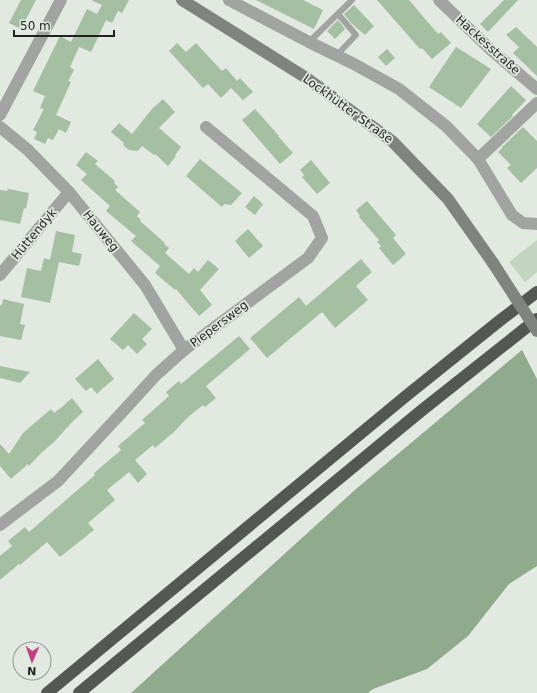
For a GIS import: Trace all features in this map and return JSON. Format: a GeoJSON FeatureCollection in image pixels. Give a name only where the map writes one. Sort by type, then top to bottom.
{"type":"FeatureCollection","features":[{"type":"Feature","properties":{"kind":"highway"},"geometry":{"type":"LineString","coordinates":[[47,693],[412,391],[537,292]]}},
{"type":"Feature","properties":{"kind":"highway"},"geometry":{"type":"LineString","coordinates":[[79,693],[415,416],[537,319]]}},
{"type":"Feature","properties":{"kind":"street"},"geometry":{"type":"LineString","coordinates":[[0,115],[61,0]]}},
{"type":"Feature","properties":{"kind":"street","name":"Lockhütter Straße"},"geometry":{"type":"LineString","coordinates":[[182,0],[308,80],[392,141],[448,199],[493,263],[537,331]]}},
{"type":"Feature","properties":{"kind":"street"},"geometry":{"type":"LineString","coordinates":[[229,0],[400,89],[446,126],[478,159],[512,215],[523,223],[537,224]]}},
{"type":"Feature","properties":{"kind":"street","name":"Hackesstraße"},"geometry":{"type":"LineString","coordinates":[[439,0],[491,50],[537,89]]}},
{"type":"Feature","properties":{"kind":"street"},"geometry":{"type":"LineString","coordinates":[[478,159],[537,103]]}},
{"type":"Feature","properties":{"kind":"street","name":"Hauweg"},"geometry":{"type":"LineString","coordinates":[[0,127],[28,150],[69,192],[145,285],[184,350]]}},
{"type":"Feature","properties":{"kind":"street","name":"Piepersweg"},"geometry":{"type":"LineString","coordinates":[[0,525],[58,481],[156,375],[184,350],[308,258],[322,238],[313,216],[206,127]]}},
{"type":"Feature","properties":{"kind":"street","name":"Hüttendyk"},"geometry":{"type":"LineString","coordinates":[[0,275],[69,192]]}},
{"type":"Feature","properties":{"kind":"lane"},"geometry":{"type":"LineString","coordinates":[[309,42],[352,0]]}},
{"type":"Feature","properties":{"kind":"lane"},"geometry":{"type":"LineString","coordinates":[[336,56],[356,35],[338,14]]}},
{"type":"Feature","properties":{"kind":"green space"},"geometry":{"type":"Polygon","coordinates":[[[537,240],[537,272],[525,282],[509,262],[537,240]]]}},
{"type":"Feature","properties":{"kind":"green space"},"geometry":{"type":"Polygon","coordinates":[[[522,350],[537,379],[537,566],[509,584],[468,636],[427,669],[373,689],[368,693],[131,693],[356,489],[522,350]]]}},
{"type":"Feature","properties":{"kind":"building"},"geometry":{"type":"Polygon","coordinates":[[[21,0],[36,0],[21,29],[9,23],[21,0]]]}},
{"type":"Feature","properties":{"kind":"building"},"geometry":{"type":"Polygon","coordinates":[[[91,0],[129,0],[122,13],[118,11],[112,23],[106,20],[91,52],[79,47],[70,67],[74,70],[68,81],[71,82],[56,115],[71,122],[66,133],[59,129],[53,140],[48,138],[45,144],[34,139],[37,132],[33,130],[44,109],[40,108],[45,96],[33,91],[60,36],[71,42],[87,9],[97,14],[102,5],[91,0]]]}},
{"type":"Feature","properties":{"kind":"building"},"geometry":{"type":"Polygon","coordinates":[[[256,0],[303,0],[323,10],[314,29],[256,0]]]}},
{"type":"Feature","properties":{"kind":"building"},"geometry":{"type":"Polygon","coordinates":[[[377,0],[409,0],[438,34],[441,32],[451,43],[432,59],[422,48],[420,49],[377,0]]]}},
{"type":"Feature","properties":{"kind":"building"},"geometry":{"type":"Polygon","coordinates":[[[504,0],[518,0],[488,32],[480,24],[504,0]]]}},
{"type":"Feature","properties":{"kind":"building"},"geometry":{"type":"Polygon","coordinates":[[[354,5],[374,26],[365,35],[351,23],[344,14],[354,5]]]}},
{"type":"Feature","properties":{"kind":"building"},"geometry":{"type":"Polygon","coordinates":[[[338,20],[345,29],[335,39],[327,31],[338,20]]]}},
{"type":"Feature","properties":{"kind":"building"},"geometry":{"type":"Polygon","coordinates":[[[516,27],[537,47],[537,76],[513,53],[519,47],[506,35],[516,27]]]}},
{"type":"Feature","properties":{"kind":"building"},"geometry":{"type":"Polygon","coordinates":[[[177,43],[186,52],[196,43],[222,71],[226,68],[237,81],[240,78],[253,92],[243,100],[231,88],[221,98],[208,84],[203,88],[169,51],[177,43]]]}},
{"type":"Feature","properties":{"kind":"building"},"geometry":{"type":"Polygon","coordinates":[[[456,47],[491,69],[461,108],[429,87],[456,47]]]}},
{"type":"Feature","properties":{"kind":"building"},"geometry":{"type":"Polygon","coordinates":[[[387,49],[395,58],[386,66],[378,57],[387,49]]]}},
{"type":"Feature","properties":{"kind":"building"},"geometry":{"type":"Polygon","coordinates":[[[511,86],[526,100],[512,115],[513,116],[491,137],[477,124],[511,86]]]}},
{"type":"Feature","properties":{"kind":"building"},"geometry":{"type":"Polygon","coordinates":[[[163,99],[175,112],[159,128],[181,147],[168,166],[155,154],[154,155],[142,146],[138,151],[129,150],[123,145],[124,143],[111,132],[119,123],[132,134],[152,109],[163,99]]]}},
{"type":"Feature","properties":{"kind":"building"},"geometry":{"type":"Polygon","coordinates":[[[255,109],[293,153],[280,164],[242,120],[255,109]]]}},
{"type":"Feature","properties":{"kind":"building"},"geometry":{"type":"Polygon","coordinates":[[[523,127],[537,141],[537,168],[521,183],[507,168],[511,165],[498,152],[523,127]]]}},
{"type":"Feature","properties":{"kind":"building"},"geometry":{"type":"Polygon","coordinates":[[[86,152],[98,161],[95,164],[115,181],[114,183],[118,187],[115,190],[140,212],[137,216],[141,220],[140,221],[169,248],[165,253],[189,274],[194,268],[198,272],[208,260],[219,269],[200,290],[212,305],[199,316],[176,289],[175,290],[155,273],[160,266],[131,241],[136,236],[106,211],[110,206],[81,180],[87,174],[76,165],[86,152]]]}},
{"type":"Feature","properties":{"kind":"building"},"geometry":{"type":"Polygon","coordinates":[[[200,159],[242,193],[231,205],[224,204],[222,207],[186,176],[200,159]]]}},
{"type":"Feature","properties":{"kind":"building"},"geometry":{"type":"Polygon","coordinates":[[[311,160],[330,183],[317,194],[302,177],[304,175],[300,170],[311,160]]]}},
{"type":"Feature","properties":{"kind":"building"},"geometry":{"type":"Polygon","coordinates":[[[8,189],[29,193],[26,209],[24,208],[20,224],[0,220],[0,190],[7,191],[8,189]]]}},
{"type":"Feature","properties":{"kind":"building"},"geometry":{"type":"Polygon","coordinates":[[[254,196],[263,204],[255,215],[245,207],[254,196]]]}},
{"type":"Feature","properties":{"kind":"building"},"geometry":{"type":"Polygon","coordinates":[[[367,201],[396,235],[393,238],[406,254],[393,265],[379,248],[381,246],[377,242],[379,240],[359,217],[360,216],[356,210],[367,201]]]}},
{"type":"Feature","properties":{"kind":"building"},"geometry":{"type":"Polygon","coordinates":[[[248,229],[263,246],[249,258],[235,241],[248,229]]]}},
{"type":"Feature","properties":{"kind":"building"},"geometry":{"type":"Polygon","coordinates":[[[56,231],[75,235],[72,252],[82,254],[79,266],[59,262],[50,303],[21,297],[27,268],[41,271],[44,258],[50,260],[56,231]]]}},
{"type":"Feature","properties":{"kind":"building"},"geometry":{"type":"Polygon","coordinates":[[[361,259],[372,272],[356,286],[368,300],[335,328],[322,312],[267,358],[250,338],[299,297],[306,306],[361,259]]]}},
{"type":"Feature","properties":{"kind":"building"},"geometry":{"type":"Polygon","coordinates":[[[3,299],[24,304],[20,324],[25,325],[21,340],[0,336],[0,305],[2,305],[3,299]]]}},
{"type":"Feature","properties":{"kind":"building"},"geometry":{"type":"Polygon","coordinates":[[[134,313],[152,329],[142,339],[147,344],[137,354],[128,345],[123,350],[110,339],[134,313]]]}},
{"type":"Feature","properties":{"kind":"building"},"geometry":{"type":"Polygon","coordinates":[[[239,336],[250,349],[206,386],[216,398],[205,407],[203,405],[187,418],[174,432],[155,448],[153,445],[135,460],[147,474],[138,483],[129,472],[107,490],[115,500],[88,523],[94,530],[60,557],[47,542],[0,580],[0,556],[12,546],[8,541],[25,527],[29,532],[95,475],[94,473],[121,450],[118,446],[145,423],[142,420],[169,396],[166,392],[179,381],[181,384],[239,336]]]}},
{"type":"Feature","properties":{"kind":"building"},"geometry":{"type":"Polygon","coordinates":[[[98,359],[114,379],[97,394],[91,387],[86,391],[75,379],[98,359]]]}},
{"type":"Feature","properties":{"kind":"building"},"geometry":{"type":"Polygon","coordinates":[[[0,366],[30,372],[20,383],[0,378],[0,366]]]}},
{"type":"Feature","properties":{"kind":"building"},"geometry":{"type":"Polygon","coordinates":[[[72,398],[83,412],[29,466],[28,464],[11,479],[0,466],[0,444],[9,454],[23,433],[51,409],[54,413],[72,398]]]}}]}
